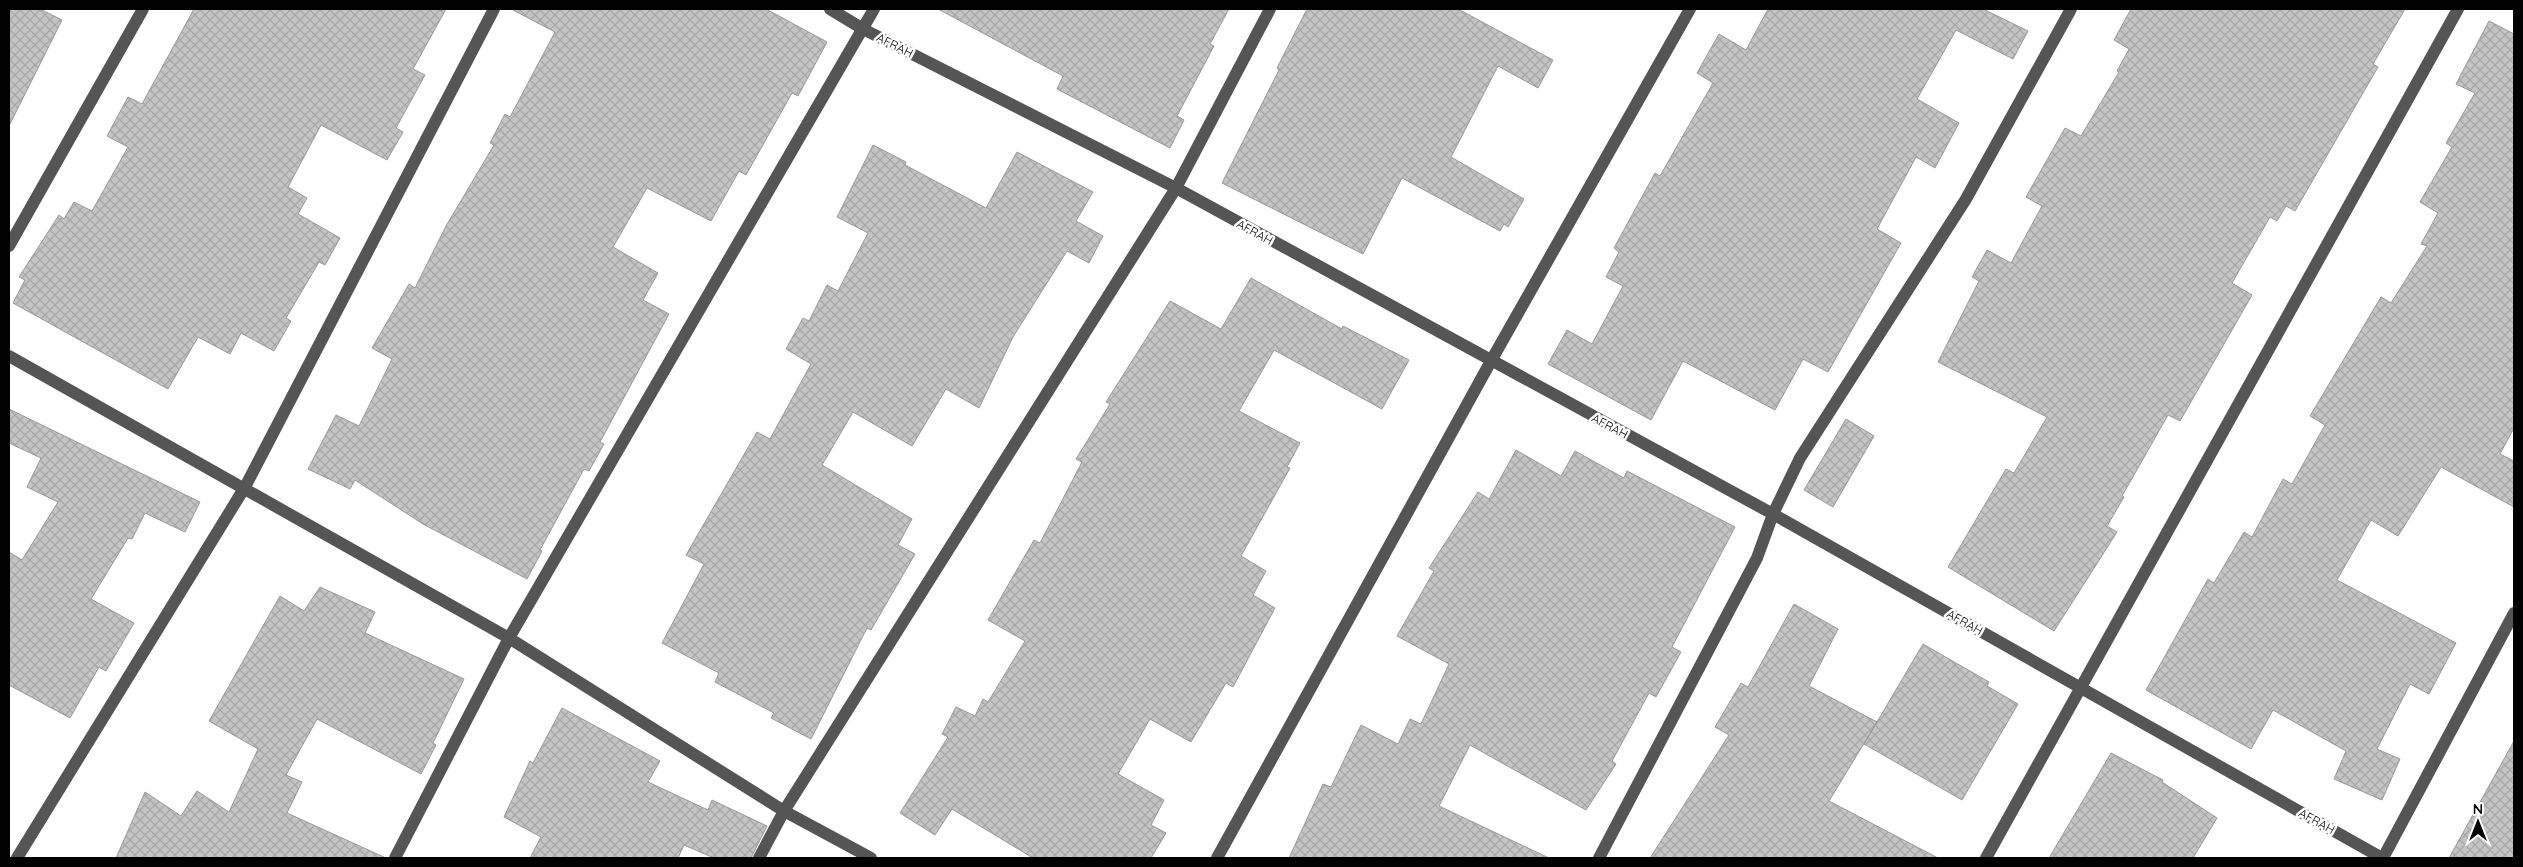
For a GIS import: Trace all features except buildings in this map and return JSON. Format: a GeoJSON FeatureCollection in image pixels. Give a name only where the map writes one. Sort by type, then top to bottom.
{"type":"FeatureCollection","features":[{"type":"Feature","properties":{"kind":"street"},"geometry":{"type":"LineString","coordinates":[[9,246],[143,9]]}},
{"type":"Feature","properties":{"kind":"street"},"geometry":{"type":"LineString","coordinates":[[17,858],[245,487],[494,9]]}},
{"type":"Feature","properties":{"kind":"street","name":"AFRAH"},"geometry":{"type":"LineString","coordinates":[[830,9],[863,29],[1176,188],[1772,514],[2383,858]]}},
{"type":"Feature","properties":{"kind":"street"},"geometry":{"type":"LineString","coordinates":[[395,858],[509,638],[874,9]]}},
{"type":"Feature","properties":{"kind":"street"},"geometry":{"type":"LineString","coordinates":[[759,858],[784,811],[1176,188],[1270,9]]}},
{"type":"Feature","properties":{"kind":"street"},"geometry":{"type":"LineString","coordinates":[[1217,858],[1491,361],[1690,9]]}},
{"type":"Feature","properties":{"kind":"street"},"geometry":{"type":"LineString","coordinates":[[1599,858],[1757,558],[1772,514],[1800,458],[1966,199],[2071,9]]}},
{"type":"Feature","properties":{"kind":"street"},"geometry":{"type":"LineString","coordinates":[[1986,858],[2458,9]]}},
{"type":"Feature","properties":{"kind":"street"},"geometry":{"type":"LineString","coordinates":[[9,356],[245,487],[509,638],[784,811],[871,858]]}},
{"type":"Feature","properties":{"kind":"street"},"geometry":{"type":"LineString","coordinates":[[2383,858],[2514,613]]}}]}
